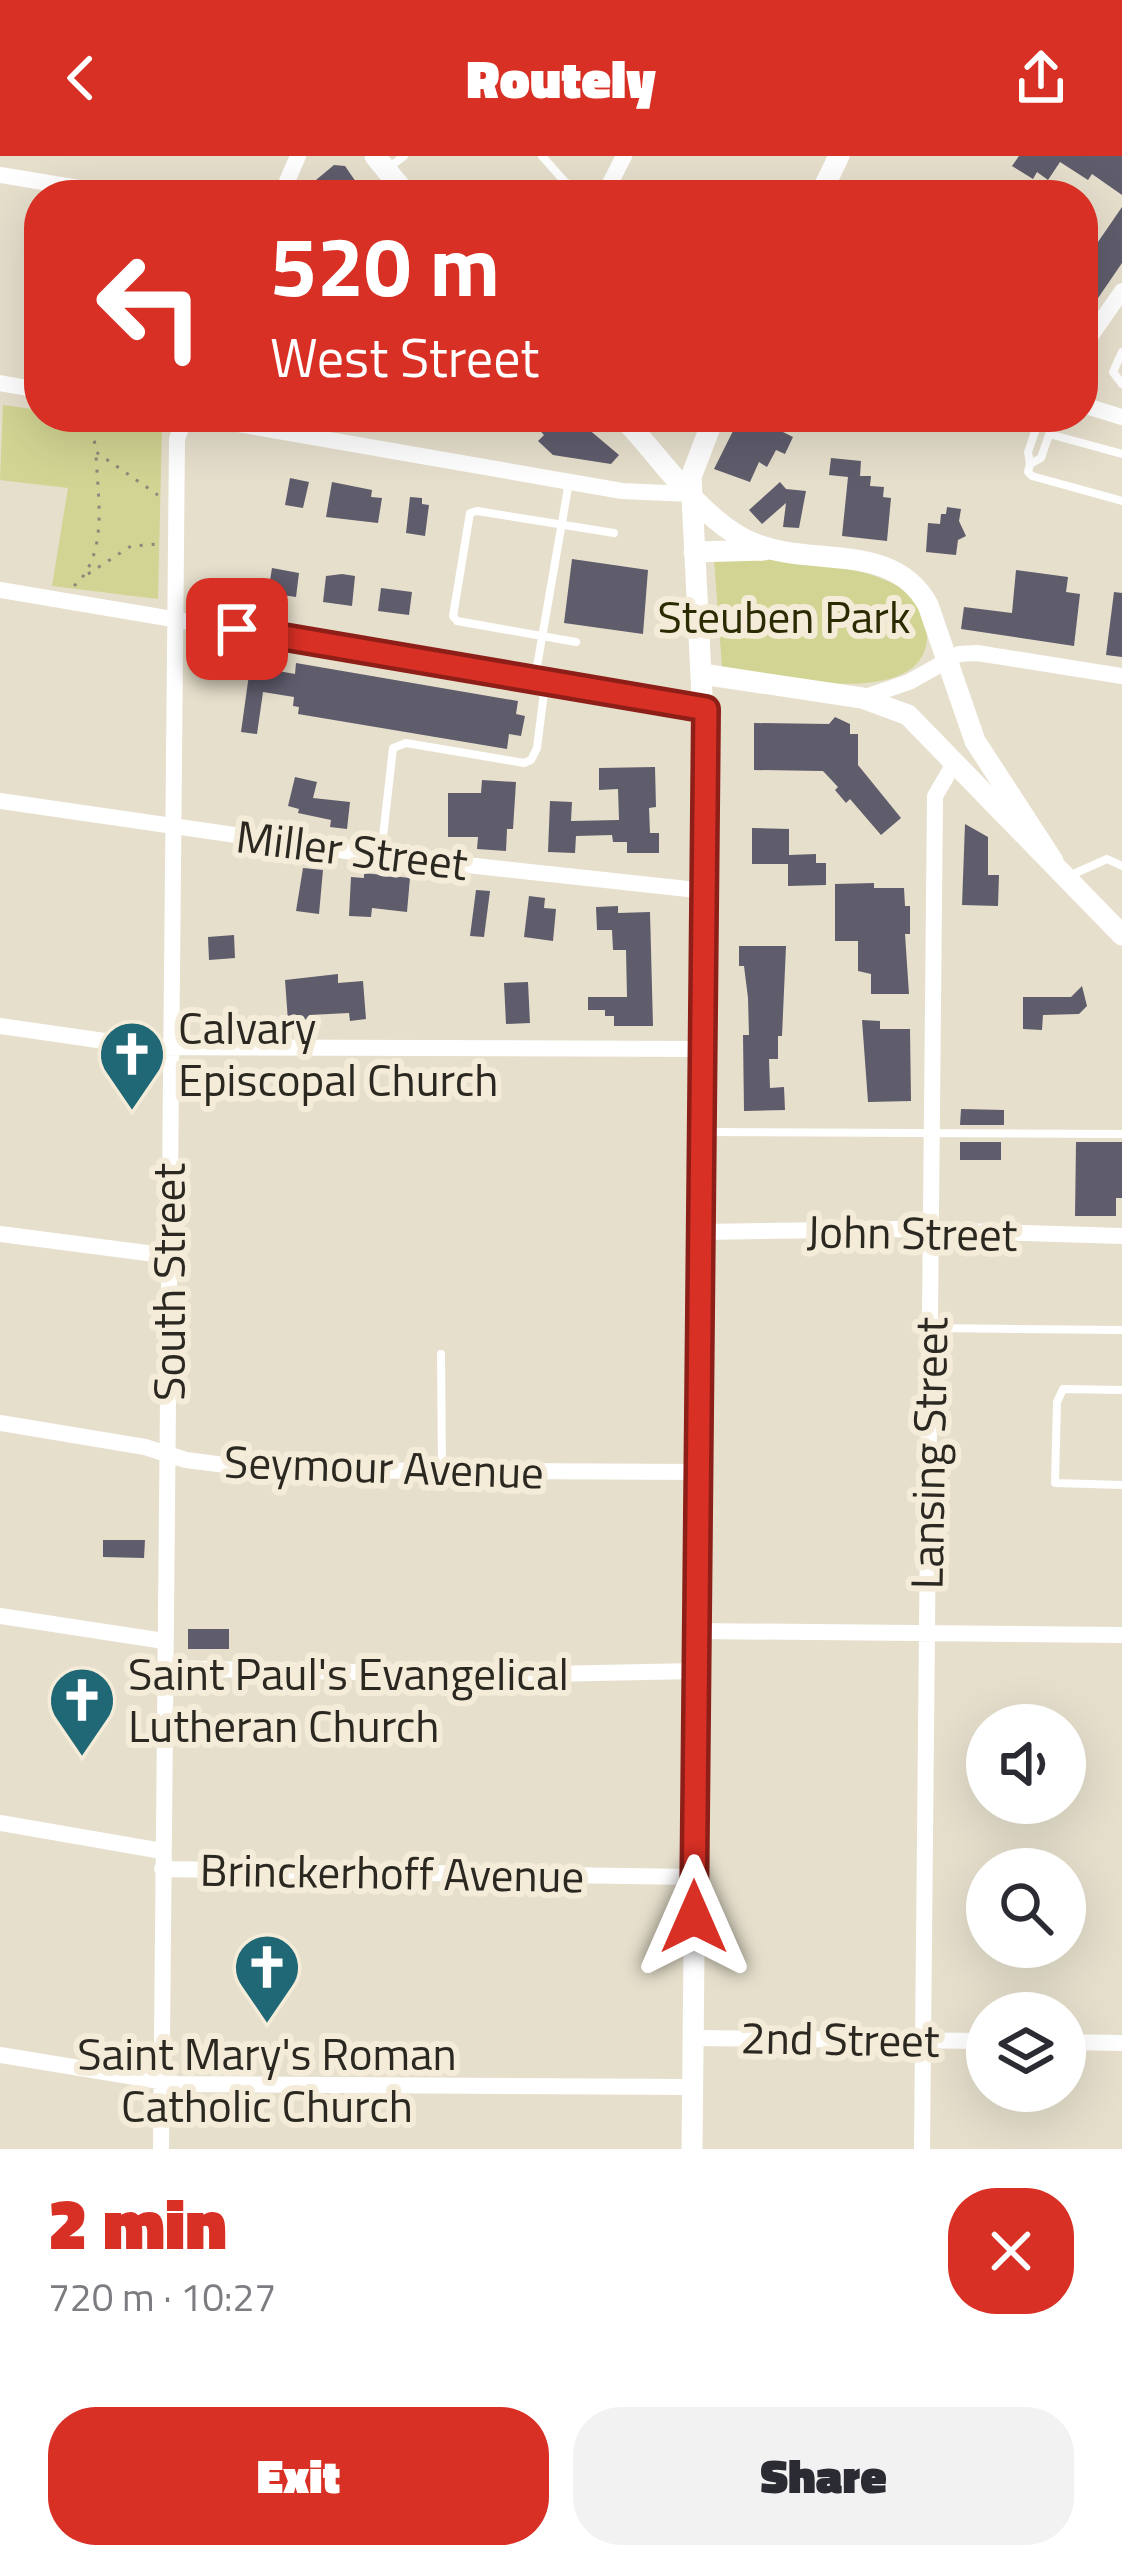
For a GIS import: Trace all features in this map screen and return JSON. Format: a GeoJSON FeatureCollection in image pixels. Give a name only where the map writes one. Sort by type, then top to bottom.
{"type":"FeatureCollection","features":[{"type":"Feature","properties":{"kind":"street"},"geometry":{"type":"LineString","coordinates":[[0,175],[30,180]]}},
{"type":"Feature","properties":{"kind":"street"},"geometry":{"type":"LineString","coordinates":[[1098,325],[1122,291]]}},
{"type":"Feature","properties":{"kind":"street","name":"South Street"},"geometry":{"type":"LineString","coordinates":[[161,2149],[180,432]]}},
{"type":"Feature","properties":{"kind":"street"},"geometry":{"type":"LineString","coordinates":[[284,432],[569,482],[660,495],[691,494]]}},
{"type":"Feature","properties":{"kind":"street"},"geometry":{"type":"LineString","coordinates":[[635,432],[691,494],[737,535],[771,550]]}},
{"type":"Feature","properties":{"kind":"street"},"geometry":{"type":"LineString","coordinates":[[692,2149],[706,709],[691,494],[698,452],[707,432]]}},
{"type":"Feature","properties":{"kind":"street"},"geometry":{"type":"LineString","coordinates":[[694,552],[771,550],[892,567],[904,573],[928,605],[975,741],[1060,869]]}},
{"type":"Feature","properties":{"kind":"street"},"geometry":{"type":"LineString","coordinates":[[0,590],[706,709]]}},
{"type":"Feature","properties":{"kind":"street"},"geometry":{"type":"LineString","coordinates":[[862,698],[909,682],[946,659],[977,653],[1122,676]]}},
{"type":"Feature","properties":{"kind":"street"},"geometry":{"type":"LineString","coordinates":[[702,674],[862,698],[908,715],[1122,935]]}},
{"type":"Feature","properties":{"kind":"street","name":"Lansing Street"},"geometry":{"type":"LineString","coordinates":[[922,2149],[935,796],[955,762]]}},
{"type":"Feature","properties":{"kind":"street","name":"Miller Street"},"geometry":{"type":"LineString","coordinates":[[0,801],[381,855],[706,891]]}},
{"type":"Feature","properties":{"kind":"street"},"geometry":{"type":"LineString","coordinates":[[0,1026],[146,1047],[703,1048]]}},
{"type":"Feature","properties":{"kind":"street","name":"John Street"},"geometry":{"type":"LineString","coordinates":[[702,1232],[932,1230],[1122,1236]]}},
{"type":"Feature","properties":{"kind":"street"},"geometry":{"type":"LineString","coordinates":[[0,1234],[170,1256]]}},
{"type":"Feature","properties":{"kind":"street","name":"Seymour Avenue"},"geometry":{"type":"LineString","coordinates":[[0,1423],[186,1460],[264,1470],[700,1472]]}},
{"type":"Feature","properties":{"kind":"street"},"geometry":{"type":"LineString","coordinates":[[0,1616],[164,1641]]}},
{"type":"Feature","properties":{"kind":"street"},"geometry":{"type":"LineString","coordinates":[[696,1631],[1122,1635]]}},
{"type":"Feature","properties":{"kind":"street"},"geometry":{"type":"LineString","coordinates":[[164,1668],[499,1675],[696,1672]]}},
{"type":"Feature","properties":{"kind":"street","name":"Brinckerhoff Avenue"},"geometry":{"type":"LineString","coordinates":[[0,1823],[162,1860],[694,1877]]}},
{"type":"Feature","properties":{"kind":"street","name":"2nd Street"},"geometry":{"type":"LineString","coordinates":[[692,2038],[966,2041]]}},
{"type":"Feature","properties":{"kind":"street"},"geometry":{"type":"LineString","coordinates":[[1086,2042],[1122,2043]]}},
{"type":"Feature","properties":{"kind":"street"},"geometry":{"type":"LineString","coordinates":[[0,2055],[161,2082],[692,2087]]}},
{"type":"Feature","properties":{"kind":"lane"},"geometry":{"type":"LineString","coordinates":[[542,156],[563,180]]}},
{"type":"Feature","properties":{"kind":"lane"},"geometry":{"type":"LineString","coordinates":[[1122,352],[1113,372],[1122,383]]}},
{"type":"Feature","properties":{"kind":"lane"},"geometry":{"type":"LineString","coordinates":[[1035,432],[1028,452],[1032,476],[1122,501]]}},
{"type":"Feature","properties":{"kind":"lane"},"geometry":{"type":"LineString","coordinates":[[1030,464],[1041,458],[1049,434],[1122,454]]}},
{"type":"Feature","properties":{"kind":"lane"},"geometry":{"type":"LineString","coordinates":[[381,855],[393,748],[406,743],[524,763],[531,760],[537,748],[542,636],[569,482]]}},
{"type":"Feature","properties":{"kind":"lane"},"geometry":{"type":"LineString","coordinates":[[576,642],[457,621],[453,616],[470,513],[614,533]]}},
{"type":"Feature","properties":{"kind":"lane"},"geometry":{"type":"LineString","coordinates":[[1060,869],[1107,859],[1122,866]]}},
{"type":"Feature","properties":{"kind":"lane"},"geometry":{"type":"LineString","coordinates":[[703,1132],[1122,1134]]}},
{"type":"Feature","properties":{"kind":"lane"},"geometry":{"type":"LineString","coordinates":[[931,1328],[1122,1330]]}},
{"type":"Feature","properties":{"kind":"lane"},"geometry":{"type":"LineString","coordinates":[[441,1354],[442,1471]]}},
{"type":"Feature","properties":{"kind":"lane"},"geometry":{"type":"LineString","coordinates":[[1122,1390],[1064,1389],[1057,1402],[1055,1484],[1122,1485]]}},
{"type":"Feature","properties":{"kind":"path"},"geometry":{"type":"LineString","coordinates":[[86,575],[99,539],[94,432]]}},
{"type":"Feature","properties":{"kind":"path"},"geometry":{"type":"LineString","coordinates":[[96,452],[160,496]]}},
{"type":"Feature","properties":{"kind":"path"},"geometry":{"type":"LineString","coordinates":[[74,586],[131,545],[160,544]]}},
{"type":"Feature","properties":{"kind":"green space"},"geometry":{"type":"Polygon","coordinates":[[[3,405],[24,408],[24,432],[162,432],[158,599],[52,586],[68,488],[0,480],[3,405]]]}},
{"type":"Feature","properties":{"kind":"green space","name":"Steuben Park"},"geometry":{"type":"Polygon","coordinates":[[[714,559],[818,563],[891,583],[914,595],[923,617],[927,640],[918,662],[898,676],[839,684],[722,667],[714,559]]]}},
{"type":"Feature","properties":{"kind":"building"},"geometry":{"type":"Polygon","coordinates":[[[1019,156],[1122,156],[1122,195],[1092,174],[1088,180],[1060,162],[1048,180],[1037,172],[1033,179],[1012,166],[1019,156]]]}},
{"type":"Feature","properties":{"kind":"building"},"geometry":{"type":"Polygon","coordinates":[[[334,165],[345,166],[355,180],[316,180],[334,165]]]}},
{"type":"Feature","properties":{"kind":"building"},"geometry":{"type":"Polygon","coordinates":[[[1122,207],[1122,263],[1098,298],[1098,242],[1122,207]]]}},
{"type":"Feature","properties":{"kind":"building"},"geometry":{"type":"Polygon","coordinates":[[[541,432],[592,432],[619,455],[611,464],[553,455],[538,441],[544,435],[541,432]]]}},
{"type":"Feature","properties":{"kind":"building"},"geometry":{"type":"Polygon","coordinates":[[[732,432],[783,432],[793,437],[785,454],[776,450],[767,467],[759,462],[750,482],[714,469],[732,432]]]}},
{"type":"Feature","properties":{"kind":"building"},"geometry":{"type":"Polygon","coordinates":[[[831,458],[861,461],[860,476],[871,476],[870,486],[884,487],[883,497],[891,498],[887,541],[842,536],[848,477],[829,475],[831,458]]]}},
{"type":"Feature","properties":{"kind":"building"},"geometry":{"type":"Polygon","coordinates":[[[290,478],[309,482],[303,508],[285,505],[290,478]]]}},
{"type":"Feature","properties":{"kind":"building"},"geometry":{"type":"Polygon","coordinates":[[[332,482],[372,490],[371,497],[382,498],[378,523],[326,517],[332,482]]]}},
{"type":"Feature","properties":{"kind":"building"},"geometry":{"type":"Polygon","coordinates":[[[780,482],[786,489],[806,491],[799,528],[783,527],[786,503],[762,524],[749,510],[780,482]]]}},
{"type":"Feature","properties":{"kind":"building"},"geometry":{"type":"Polygon","coordinates":[[[410,497],[422,498],[422,504],[429,505],[425,536],[406,533],[410,497]]]}},
{"type":"Feature","properties":{"kind":"building"},"geometry":{"type":"Polygon","coordinates":[[[947,507],[961,509],[959,521],[966,536],[958,540],[956,555],[926,552],[928,523],[940,524],[947,507]]]}},
{"type":"Feature","properties":{"kind":"building"},"geometry":{"type":"Polygon","coordinates":[[[572,559],[648,570],[643,634],[564,623],[572,559]]]}},
{"type":"Feature","properties":{"kind":"building"},"geometry":{"type":"Polygon","coordinates":[[[272,568],[299,573],[296,597],[268,593],[272,568]]]}},
{"type":"Feature","properties":{"kind":"building"},"geometry":{"type":"Polygon","coordinates":[[[1016,570],[1068,577],[1066,592],[1080,594],[1074,646],[961,629],[964,607],[1012,613],[1016,570]]]}},
{"type":"Feature","properties":{"kind":"building"},"geometry":{"type":"Polygon","coordinates":[[[326,576],[355,576],[352,606],[323,602],[326,576]]]}},
{"type":"Feature","properties":{"kind":"building"},"geometry":{"type":"Polygon","coordinates":[[[381,588],[412,592],[409,615],[378,611],[381,588]]]}},
{"type":"Feature","properties":{"kind":"building"},"geometry":{"type":"Polygon","coordinates":[[[1114,592],[1122,593],[1122,657],[1106,655],[1114,592]]]}},
{"type":"Feature","properties":{"kind":"building"},"geometry":{"type":"Polygon","coordinates":[[[252,653],[269,656],[267,669],[295,674],[296,663],[518,701],[516,714],[525,716],[521,736],[509,734],[507,749],[298,714],[294,697],[263,692],[257,734],[241,732],[252,653]]]}},
{"type":"Feature","properties":{"kind":"building"},"geometry":{"type":"Polygon","coordinates":[[[835,717],[850,724],[850,734],[858,734],[858,765],[901,818],[881,835],[850,799],[846,803],[823,771],[754,770],[754,723],[829,724],[835,717]]]}},
{"type":"Feature","properties":{"kind":"building"},"geometry":{"type":"Polygon","coordinates":[[[655,767],[656,807],[649,808],[650,833],[659,833],[659,853],[627,853],[627,842],[613,842],[612,835],[576,836],[575,853],[548,852],[550,801],[572,802],[571,821],[619,820],[618,789],[599,790],[599,768],[655,767]]]}},
{"type":"Feature","properties":{"kind":"building"},"geometry":{"type":"Polygon","coordinates":[[[295,777],[317,782],[313,798],[350,802],[347,829],[330,827],[331,820],[288,806],[295,777]]]}},
{"type":"Feature","properties":{"kind":"building"},"geometry":{"type":"Polygon","coordinates":[[[482,780],[516,782],[513,829],[507,829],[506,851],[477,849],[478,837],[448,837],[448,793],[481,793],[482,780]]]}},
{"type":"Feature","properties":{"kind":"building"},"geometry":{"type":"Polygon","coordinates":[[[965,824],[988,837],[988,875],[999,875],[998,906],[962,905],[965,824]]]}},
{"type":"Feature","properties":{"kind":"building"},"geometry":{"type":"Polygon","coordinates":[[[752,828],[789,829],[789,855],[816,854],[816,863],[826,863],[826,885],[788,886],[788,864],[752,864],[752,828]]]}},
{"type":"Feature","properties":{"kind":"building"},"geometry":{"type":"Polygon","coordinates":[[[303,868],[323,870],[319,914],[296,911],[303,868]]]}},
{"type":"Feature","properties":{"kind":"building"},"geometry":{"type":"Polygon","coordinates":[[[364,873],[410,878],[407,912],[372,908],[371,917],[349,916],[351,877],[364,878],[364,873]]]}},
{"type":"Feature","properties":{"kind":"building"},"geometry":{"type":"Polygon","coordinates":[[[874,883],[874,888],[904,888],[905,906],[910,906],[910,934],[905,934],[909,994],[871,994],[871,974],[858,971],[858,941],[835,941],[835,884],[874,883]]]}},
{"type":"Feature","properties":{"kind":"building"},"geometry":{"type":"Polygon","coordinates":[[[476,890],[490,891],[484,937],[470,936],[476,890]]]}},
{"type":"Feature","properties":{"kind":"building"},"geometry":{"type":"Polygon","coordinates":[[[529,896],[545,898],[544,908],[556,909],[553,941],[524,937],[529,896]]]}},
{"type":"Feature","properties":{"kind":"building"},"geometry":{"type":"Polygon","coordinates":[[[618,906],[618,913],[650,912],[653,1026],[614,1026],[614,1016],[605,1016],[605,1010],[588,1010],[588,997],[627,997],[626,950],[613,950],[612,930],[597,930],[596,907],[618,906]]]}},
{"type":"Feature","properties":{"kind":"building"},"geometry":{"type":"Polygon","coordinates":[[[234,935],[235,958],[209,960],[208,937],[234,935]]]}},
{"type":"Feature","properties":{"kind":"building"},"geometry":{"type":"Polygon","coordinates":[[[739,946],[786,946],[782,1036],[778,1036],[778,1059],[769,1059],[770,1088],[784,1087],[785,1110],[744,1111],[743,1035],[749,1035],[748,998],[739,946]]]}},
{"type":"Feature","properties":{"kind":"building"},"geometry":{"type":"Polygon","coordinates":[[[338,974],[338,983],[363,981],[366,1019],[350,1021],[349,1013],[288,1021],[285,980],[338,974]]]}},
{"type":"Feature","properties":{"kind":"building"},"geometry":{"type":"Polygon","coordinates":[[[528,982],[530,1023],[506,1024],[504,983],[528,982]]]}},
{"type":"Feature","properties":{"kind":"building"},"geometry":{"type":"Polygon","coordinates":[[[1082,986],[1087,1006],[1079,1014],[1043,1015],[1042,1030],[1023,1029],[1023,997],[1071,997],[1082,986]]]}},
{"type":"Feature","properties":{"kind":"building"},"geometry":{"type":"Polygon","coordinates":[[[862,1020],[880,1021],[880,1029],[910,1029],[911,1101],[868,1102],[862,1020]]]}},
{"type":"Feature","properties":{"kind":"building"},"geometry":{"type":"Polygon","coordinates":[[[961,1109],[1004,1110],[1004,1125],[960,1125],[961,1109]]]}},
{"type":"Feature","properties":{"kind":"building"},"geometry":{"type":"Polygon","coordinates":[[[960,1142],[1001,1142],[1001,1160],[960,1160],[960,1142]]]}},
{"type":"Feature","properties":{"kind":"building"},"geometry":{"type":"Polygon","coordinates":[[[1076,1142],[1122,1142],[1122,1198],[1116,1198],[1116,1216],[1075,1216],[1076,1142]]]}},
{"type":"Feature","properties":{"kind":"building"},"geometry":{"type":"Polygon","coordinates":[[[103,1540],[145,1540],[144,1558],[103,1557],[103,1540]]]}},
{"type":"Feature","properties":{"kind":"building"},"geometry":{"type":"Polygon","coordinates":[[[188,1629],[229,1629],[229,1649],[188,1649],[188,1629]]]}},
{"type":"Feature","properties":{"kind":"place","name":"Calvary Episcopal Church"},"geometry":{"type":"Point","coordinates":[132,1113]}},
{"type":"Feature","properties":{"kind":"place","name":"Saint Paul's Evangelical Lutheran Church"},"geometry":{"type":"Point","coordinates":[82,1759]}},
{"type":"Feature","properties":{"kind":"place","name":"Saint Mary's Roman Catholic Church"},"geometry":{"type":"Point","coordinates":[267,2026]}},
{"type":"Feature","properties":{"kind":"route"},"geometry":{"type":"LineString","coordinates":[[237,629],[706,709],[694,1917]]}}]}
